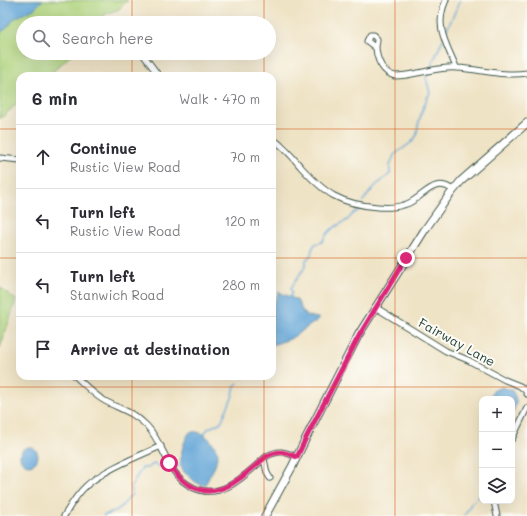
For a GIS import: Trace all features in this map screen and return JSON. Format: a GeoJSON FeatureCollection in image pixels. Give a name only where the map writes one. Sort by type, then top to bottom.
{"type":"FeatureCollection","features":[{"type":"Feature","properties":{"kind":"street"},"geometry":{"type":"LineString","coordinates":[[446,0],[440,26],[445,43],[456,68]]}},
{"type":"Feature","properties":{"kind":"street"},"geometry":{"type":"LineString","coordinates":[[376,48],[380,62],[387,74],[395,76],[456,68],[494,74],[527,73]]}},
{"type":"Feature","properties":{"kind":"street"},"geometry":{"type":"LineString","coordinates":[[147,60],[156,72]]}},
{"type":"Feature","properties":{"kind":"street"},"geometry":{"type":"LineString","coordinates":[[265,516],[297,457],[346,359],[375,307],[419,238],[453,190],[467,175],[527,123]]}},
{"type":"Feature","properties":{"kind":"street"},"geometry":{"type":"LineString","coordinates":[[276,142],[289,153],[318,185],[327,192],[346,202],[380,207],[398,206],[410,203],[428,189],[440,184],[447,185],[453,190]]}},
{"type":"Feature","properties":{"kind":"street"},"geometry":{"type":"LineString","coordinates":[[0,158],[16,160]]}},
{"type":"Feature","properties":{"kind":"street","name":"Fairway Lane"},"geometry":{"type":"LineString","coordinates":[[375,307],[446,351],[468,360],[520,386],[527,394]]}},
{"type":"Feature","properties":{"kind":"street"},"geometry":{"type":"LineString","coordinates":[[79,380],[92,392],[105,401],[139,418],[155,435],[178,476],[192,487],[206,492],[220,490],[229,486],[274,452],[281,451],[297,457]]}},
{"type":"Feature","properties":{"kind":"street"},"geometry":{"type":"LineString","coordinates":[[515,433],[527,408]]}},
{"type":"Feature","properties":{"kind":"street"},"geometry":{"type":"LineString","coordinates":[[64,516],[86,486],[109,471],[161,446]]}},
{"type":"Feature","properties":{"kind":"street"},"geometry":{"type":"LineString","coordinates":[[264,459],[267,473],[270,478]]}},
{"type":"Feature","properties":{"kind":"street"},"geometry":{"type":"LineString","coordinates":[[495,504],[497,516]]}},
{"type":"Feature","properties":{"kind":"green space"},"geometry":{"type":"Polygon","coordinates":[[[0,0],[128,0],[119,9],[104,16],[16,16],[16,60],[65,60],[52,72],[16,72],[16,105],[0,119],[0,0]]]}},
{"type":"Feature","properties":{"kind":"green space"},"geometry":{"type":"Polygon","coordinates":[[[0,287],[16,300],[0,348],[0,287]]]}},
{"type":"Feature","properties":{"kind":"water"},"geometry":{"type":"Polygon","coordinates":[[[43,0],[34,9],[16,16],[7,28],[0,33],[0,1],[43,0]]]}},
{"type":"Feature","properties":{"kind":"water"},"geometry":{"type":"Polygon","coordinates":[[[279,292],[297,300],[303,312],[308,316],[318,318],[318,320],[290,339],[276,344],[276,298],[279,292]]]}},
{"type":"Feature","properties":{"kind":"water"},"geometry":{"type":"Polygon","coordinates":[[[501,387],[512,390],[515,396],[490,396],[493,391],[501,387]]]}},
{"type":"Feature","properties":{"kind":"water"},"geometry":{"type":"Polygon","coordinates":[[[190,432],[200,433],[207,437],[218,453],[215,466],[205,485],[196,482],[184,472],[182,468],[182,452],[187,436],[190,432]]]}},
{"type":"Feature","properties":{"kind":"water"},"geometry":{"type":"Polygon","coordinates":[[[29,447],[35,450],[38,456],[35,462],[29,465],[23,462],[20,456],[23,450],[29,447]]]}},
{"type":"Feature","properties":{"kind":"waterway"},"geometry":{"type":"LineString","coordinates":[[444,35],[460,0]]}},
{"type":"Feature","properties":{"kind":"waterway"},"geometry":{"type":"LineString","coordinates":[[363,201],[374,187],[390,174],[390,166],[394,155],[412,142],[417,135],[421,114],[430,93],[426,78],[443,39]]}},
{"type":"Feature","properties":{"kind":"waterway"},"geometry":{"type":"LineString","coordinates":[[290,297],[292,293],[291,288],[306,265],[306,260],[311,255],[315,244],[322,242],[332,229],[346,221],[358,211]]}},
{"type":"Feature","properties":{"kind":"waterway"},"geometry":{"type":"LineString","coordinates":[[204,434],[208,429],[221,422],[232,398],[235,386],[238,383]]}},
{"type":"Feature","properties":{"kind":"waterway"},"geometry":{"type":"LineString","coordinates":[[176,468],[182,463]]}},
{"type":"Feature","properties":{"kind":"waterway"},"geometry":{"type":"LineString","coordinates":[[103,516],[117,510],[128,499],[132,494],[131,486],[142,468],[147,468],[154,464],[167,472],[169,471]]}},
{"type":"Feature","properties":{"kind":"waterway"},"geometry":{"type":"LineString","coordinates":[[464,516],[472,502],[479,497]]}},
{"type":"Feature","properties":{"kind":"route"},"geometry":{"type":"LineString","coordinates":[[169,463],[184,482],[192,487],[206,492],[220,490],[229,486],[274,452],[281,451],[297,457],[346,359],[375,307],[406,258]]}}]}
